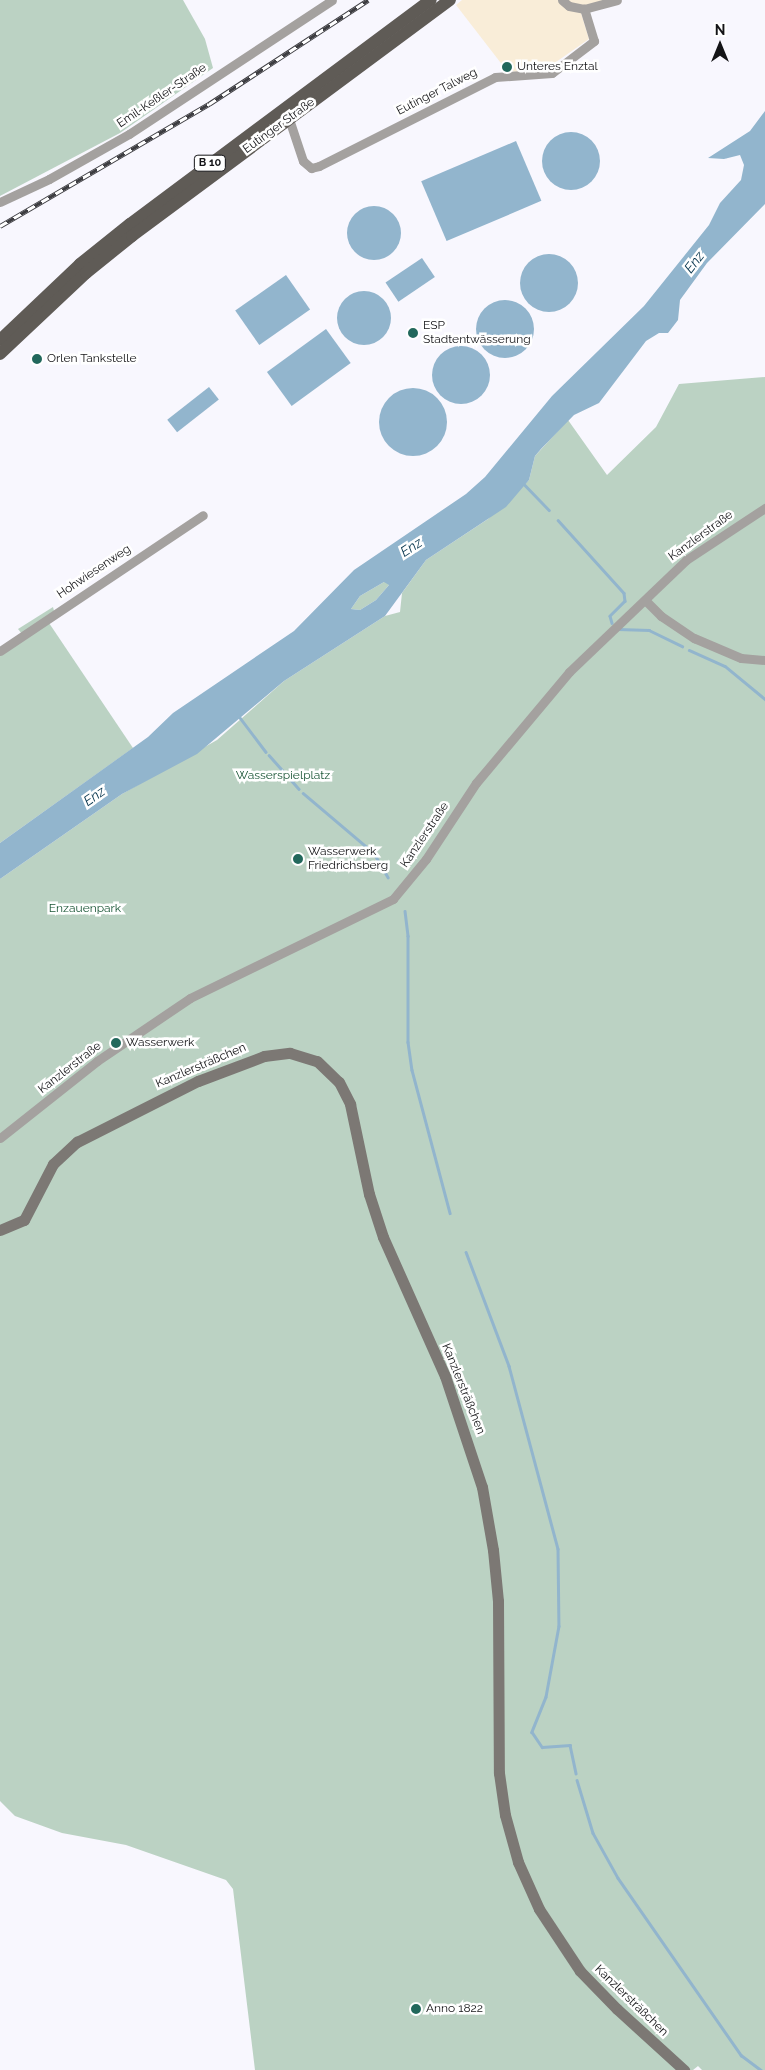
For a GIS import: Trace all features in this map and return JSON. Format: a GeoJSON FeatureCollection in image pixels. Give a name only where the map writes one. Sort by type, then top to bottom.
{"type":"FeatureCollection","features":[{"type":"Feature","properties":{"kind":"main road","name":"Eutinger Straße"},"geometry":{"type":"LineString","coordinates":[[0,340],[80,264],[130,224],[431,0]]}},
{"type":"Feature","properties":{"kind":"main road","name":"Eutinger Straße"},"geometry":{"type":"LineString","coordinates":[[0,354],[74,284],[124,242],[450,0]]}},
{"type":"Feature","properties":{"kind":"main road","name":"Kanzlersträßchen"},"geometry":{"type":"LineString","coordinates":[[0,1230],[24,1220],[53,1164],[77,1142],[198,1081],[264,1056],[290,1054],[317,1061],[340,1082],[350,1104],[369,1194],[383,1237],[448,1384],[482,1487],[493,1550],[498,1601],[499,1773],[505,1815],[518,1862],[542,1916],[580,1971],[617,2010],[684,2070]]}},
{"type":"Feature","properties":{"kind":"street","name":"Emil-Keßler-Straße"},"geometry":{"type":"LineString","coordinates":[[0,202],[49,179],[129,134],[332,0]]}},
{"type":"Feature","properties":{"kind":"street"},"geometry":{"type":"LineString","coordinates":[[562,0],[569,6],[584,9],[617,0]]}},
{"type":"Feature","properties":{"kind":"street","name":"Eutinger Talweg"},"geometry":{"type":"LineString","coordinates":[[290,119],[303,161],[311,168],[319,166],[488,80],[508,74],[536,76],[552,72],[594,41],[584,9]]}},
{"type":"Feature","properties":{"kind":"street","name":"Kanzlerstraße"},"geometry":{"type":"LineString","coordinates":[[0,1138],[97,1061],[190,998],[392,899],[405,886],[476,784],[532,714],[569,672],[686,560],[765,508]]}},
{"type":"Feature","properties":{"kind":"street","name":"Hohwiesenweg"},"geometry":{"type":"LineString","coordinates":[[0,651],[203,515]]}},
{"type":"Feature","properties":{"kind":"street"},"geometry":{"type":"LineString","coordinates":[[645,600],[661,616],[694,638],[741,658],[765,660]]}},
{"type":"Feature","properties":{"kind":"shaded area"},"geometry":{"type":"Polygon","coordinates":[[[462,0],[604,0],[581,13],[589,39],[546,69],[530,73],[507,71],[456,5],[462,0]]]}},
{"type":"Feature","properties":{"kind":"green space"},"geometry":{"type":"Polygon","coordinates":[[[0,0],[183,0],[205,39],[213,68],[120,133],[0,196],[0,0]]]}},
{"type":"Feature","properties":{"kind":"green space"},"geometry":{"type":"Polygon","coordinates":[[[765,377],[765,2070],[702,2070],[698,2066],[693,2070],[255,2070],[233,1889],[226,1880],[126,1845],[62,1833],[15,1816],[0,1801],[0,879],[122,794],[217,740],[284,681],[385,616],[400,612],[402,593],[426,560],[488,519],[521,488],[529,480],[535,456],[568,420],[607,475],[656,427],[679,384],[765,377]]]}},
{"type":"Feature","properties":{"kind":"green space"},"geometry":{"type":"Polygon","coordinates":[[[384,582],[388,582],[389,585],[376,600],[360,610],[351,609],[360,596],[384,582]]]}},
{"type":"Feature","properties":{"kind":"green space"},"geometry":{"type":"Polygon","coordinates":[[[53,607],[54,611],[22,634],[18,629],[53,607]]]}},
{"type":"Feature","properties":{"kind":"green space"},"geometry":{"type":"Polygon","coordinates":[[[49,623],[133,748],[0,843],[0,655],[49,623]]]}},
{"type":"Feature","properties":{"kind":"water","name":"Enz"},"geometry":{"type":"Polygon","coordinates":[[[765,111],[765,204],[707,263],[680,300],[678,320],[668,333],[659,333],[646,341],[599,403],[574,415],[535,456],[529,480],[506,507],[426,560],[385,616],[284,681],[197,754],[122,794],[0,879],[0,843],[148,737],[173,713],[294,631],[354,570],[466,494],[485,477],[552,396],[644,306],[709,225],[720,203],[741,180],[744,165],[740,155],[724,159],[708,158],[750,131],[765,111]],[[384,582],[360,596],[351,609],[360,610],[376,600],[389,585],[384,582]]]}},
{"type":"Feature","properties":{"kind":"water"},"geometry":{"type":"Polygon","coordinates":[[[565,132],[577,132],[592,140],[600,155],[600,167],[592,182],[577,190],[565,190],[550,182],[542,167],[542,155],[550,140],[565,132]]]}},
{"type":"Feature","properties":{"kind":"water"},"geometry":{"type":"Polygon","coordinates":[[[516,141],[541,201],[447,241],[421,181],[516,141]]]}},
{"type":"Feature","properties":{"kind":"water"},"geometry":{"type":"Polygon","coordinates":[[[369,206],[379,206],[389,210],[397,218],[401,233],[397,248],[389,256],[379,260],[369,260],[359,256],[351,248],[347,238],[347,228],[351,218],[359,210],[369,206]]]}},
{"type":"Feature","properties":{"kind":"water"},"geometry":{"type":"Polygon","coordinates":[[[543,254],[555,254],[570,262],[578,277],[578,289],[570,304],[555,312],[543,312],[528,304],[520,289],[520,277],[528,262],[543,254]]]}},
{"type":"Feature","properties":{"kind":"water"},"geometry":{"type":"Polygon","coordinates":[[[422,258],[435,277],[398,302],[386,283],[422,258]]]}},
{"type":"Feature","properties":{"kind":"water"},"geometry":{"type":"Polygon","coordinates":[[[286,275],[310,309],[259,345],[235,311],[286,275]]]}},
{"type":"Feature","properties":{"kind":"water"},"geometry":{"type":"Polygon","coordinates":[[[359,291],[369,291],[379,295],[387,303],[391,318],[387,333],[379,341],[369,345],[359,345],[349,341],[341,333],[337,323],[337,313],[341,303],[349,295],[359,291]]]}},
{"type":"Feature","properties":{"kind":"water"},"geometry":{"type":"Polygon","coordinates":[[[499,300],[511,300],[526,308],[534,323],[534,335],[526,350],[511,358],[499,358],[484,350],[476,335],[476,323],[484,308],[499,300]]]}},
{"type":"Feature","properties":{"kind":"water"},"geometry":{"type":"Polygon","coordinates":[[[326,329],[351,363],[292,406],[267,372],[326,329]]]}},
{"type":"Feature","properties":{"kind":"water"},"geometry":{"type":"Polygon","coordinates":[[[455,346],[467,346],[482,354],[490,369],[490,381],[482,396],[467,404],[455,404],[440,396],[432,381],[432,369],[440,354],[455,346]]]}},
{"type":"Feature","properties":{"kind":"water"},"geometry":{"type":"Polygon","coordinates":[[[209,387],[219,400],[177,432],[167,420],[209,387]]]}},
{"type":"Feature","properties":{"kind":"water"},"geometry":{"type":"Polygon","coordinates":[[[406,388],[420,388],[432,393],[442,403],[447,415],[447,429],[442,441],[432,451],[420,456],[406,456],[394,451],[384,441],[379,429],[379,415],[384,403],[394,393],[406,388]]]}},
{"type":"Feature","properties":{"kind":"waterway"},"geometry":{"type":"LineString","coordinates":[[524,484],[549,510]]}},
{"type":"Feature","properties":{"kind":"waterway"},"geometry":{"type":"LineString","coordinates":[[558,520],[624,593],[625,601],[610,616],[612,623]]}},
{"type":"Feature","properties":{"kind":"waterway"},"geometry":{"type":"LineString","coordinates":[[618,629],[649,630],[682,646]]}},
{"type":"Feature","properties":{"kind":"waterway"},"geometry":{"type":"LineString","coordinates":[[689,650],[725,666],[765,699]]}},
{"type":"Feature","properties":{"kind":"waterway"},"geometry":{"type":"LineString","coordinates":[[238,715],[266,752]]}},
{"type":"Feature","properties":{"kind":"waterway"},"geometry":{"type":"LineString","coordinates":[[269,755],[299,789]]}},
{"type":"Feature","properties":{"kind":"waterway"},"geometry":{"type":"LineString","coordinates":[[303,793],[374,853],[388,877]]}},
{"type":"Feature","properties":{"kind":"waterway"},"geometry":{"type":"LineString","coordinates":[[405,911],[408,936],[408,1042],[412,1070],[450,1213]]}},
{"type":"Feature","properties":{"kind":"waterway"},"geometry":{"type":"LineString","coordinates":[[466,1252],[509,1366],[558,1549],[559,1626],[546,1697],[532,1732],[542,1747],[570,1745],[576,1773]]}},
{"type":"Feature","properties":{"kind":"waterway"},"geometry":{"type":"LineString","coordinates":[[577,1780],[593,1833],[618,1878],[741,2055],[761,2070]]}},
{"type":"Feature","properties":{"kind":"railway"},"geometry":{"type":"LineString","coordinates":[[0,226],[209,104],[368,0]]}},
{"type":"Feature","properties":{"kind":"place","name":"Unteres Enztal"},"geometry":{"type":"Point","coordinates":[507,67]}},
{"type":"Feature","properties":{"kind":"place","name":"ESP Stadtentwässerung"},"geometry":{"type":"Point","coordinates":[413,333]}},
{"type":"Feature","properties":{"kind":"place","name":"Orlen Tankstelle"},"geometry":{"type":"Point","coordinates":[37,359]}},
{"type":"Feature","properties":{"kind":"place","name":"Wasserwerk Friedrichsberg"},"geometry":{"type":"Point","coordinates":[298,859]}},
{"type":"Feature","properties":{"kind":"place","name":"Wasserwerk"},"geometry":{"type":"Point","coordinates":[116,1043]}},
{"type":"Feature","properties":{"kind":"place","name":"Anno 1822"},"geometry":{"type":"Point","coordinates":[416,2009]}},
{"type":"Feature","properties":{"kind":"park label","name":"Wasserspielplatz"},"geometry":{"type":"Point","coordinates":[283,776]}},
{"type":"Feature","properties":{"kind":"park label","name":"Enzauenpark"},"geometry":{"type":"Point","coordinates":[85,909]}}]}
